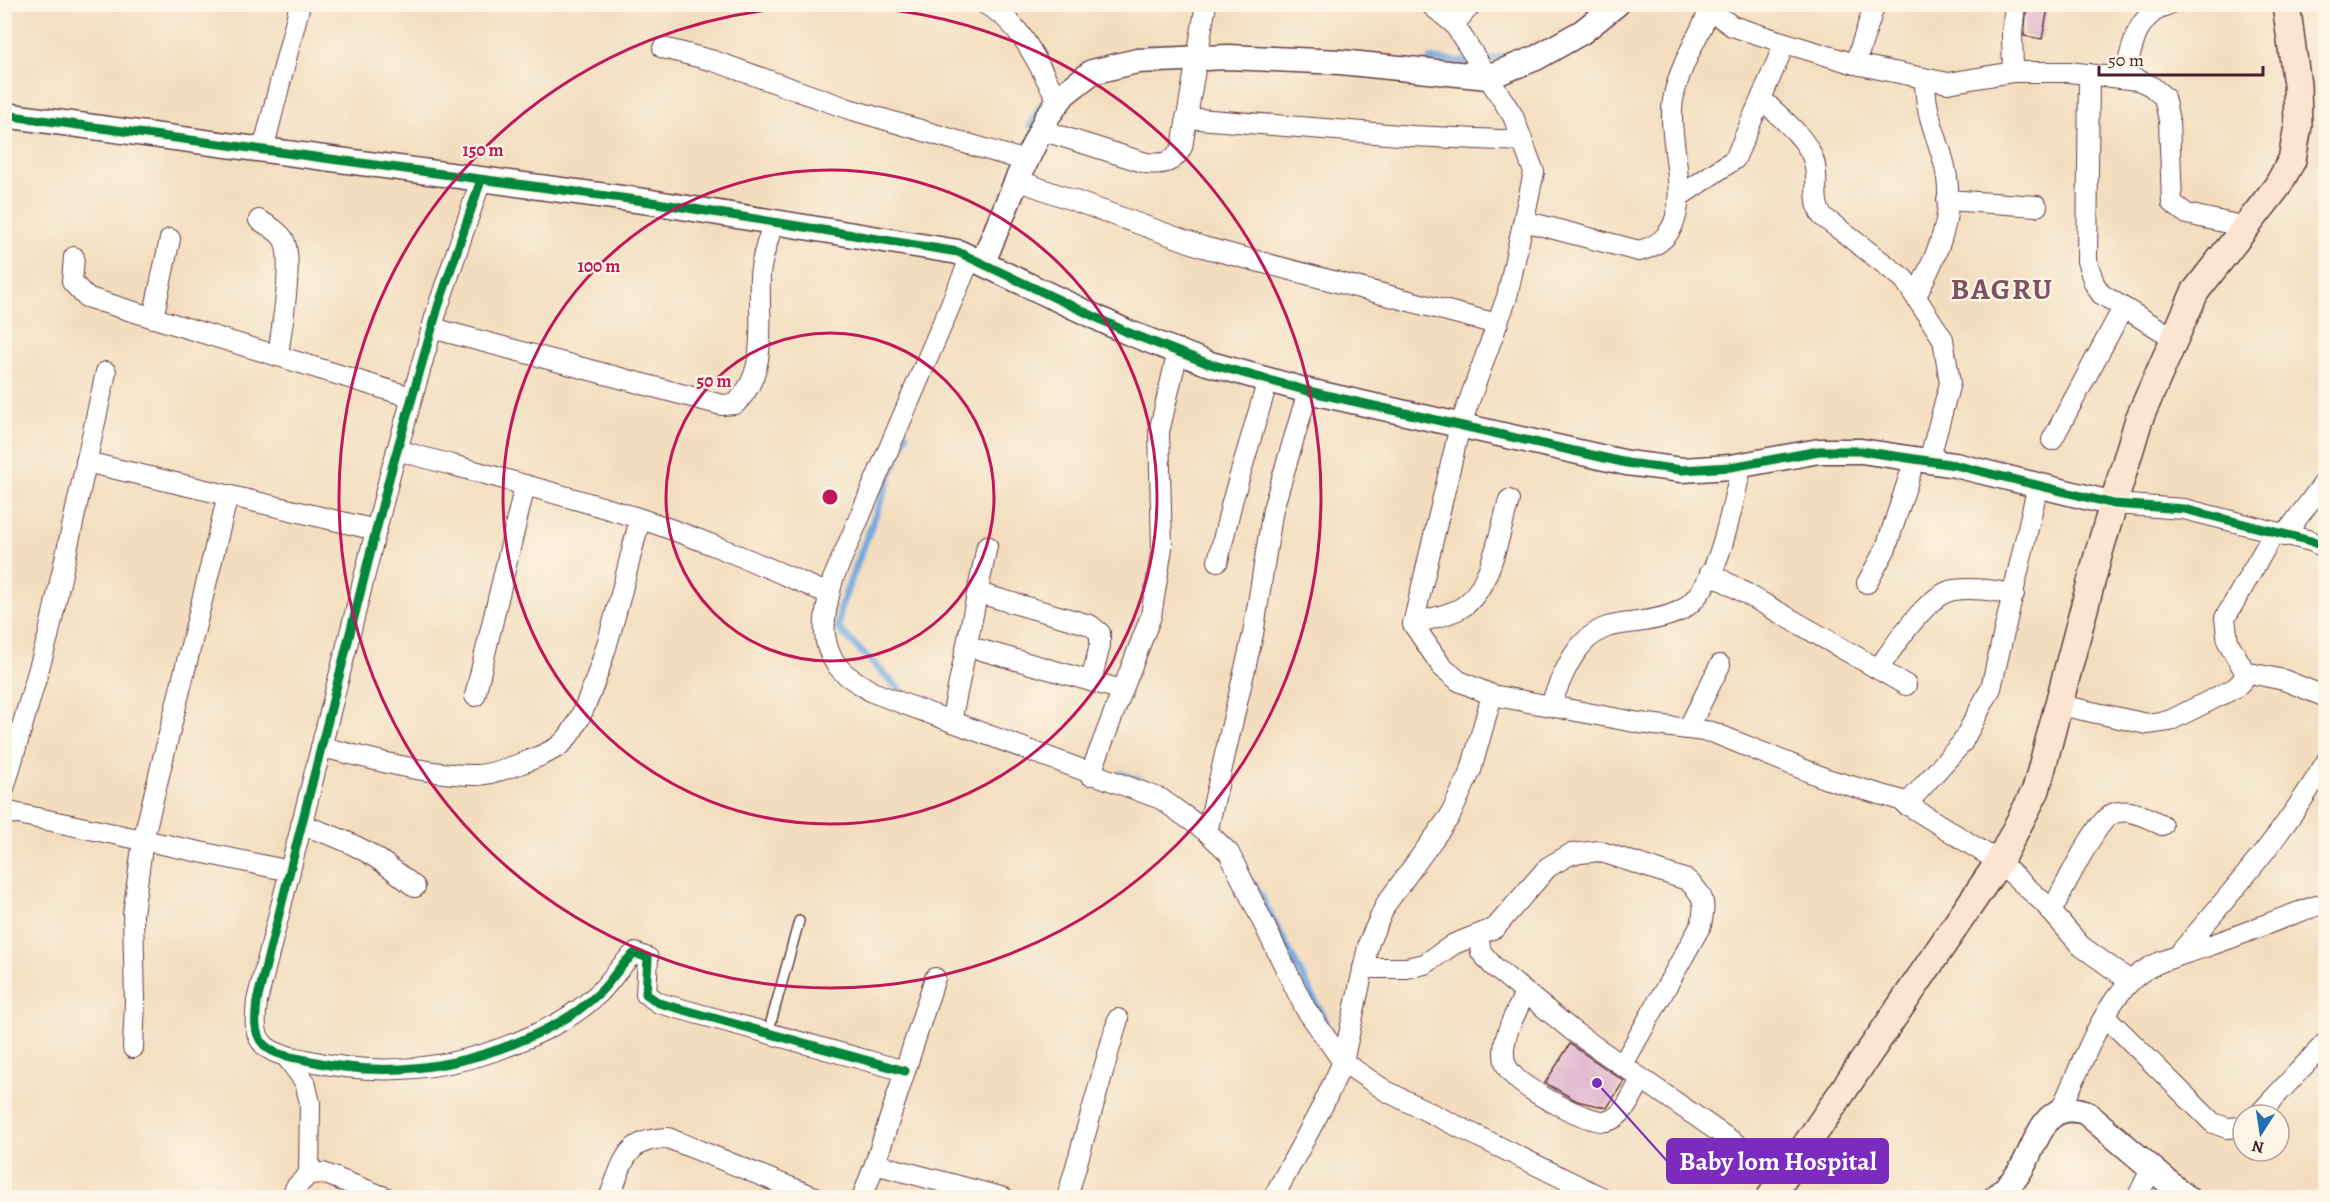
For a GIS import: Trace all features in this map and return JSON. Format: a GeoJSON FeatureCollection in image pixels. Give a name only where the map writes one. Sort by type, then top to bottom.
{"type":"FeatureCollection","features":[{"type":"Feature","properties":{"kind":"main road"},"geometry":{"type":"LineString","coordinates":[[1777,1187],[1999,862],[2036,790],[2139,419],[2195,291],[2277,187],[2292,160],[2298,126],[2297,96],[2286,4]]}},
{"type":"Feature","properties":{"kind":"street"},"geometry":{"type":"LineString","coordinates":[[263,150],[300,4]]}},
{"type":"Feature","properties":{"kind":"street"},"geometry":{"type":"LineString","coordinates":[[1041,130],[1146,164],[1164,165],[1177,157],[1182,147],[1206,4]]}},
{"type":"Feature","properties":{"kind":"street"},"geometry":{"type":"LineString","coordinates":[[1430,4],[1454,24],[1513,116],[1534,172],[1507,297],[1460,426],[1413,624],[1442,667],[1459,681],[1492,695],[1712,732],[1827,779],[1900,800],[1999,862],[2051,912],[2081,946],[2130,981]]}},
{"type":"Feature","properties":{"kind":"street"},"geometry":{"type":"LineString","coordinates":[[1454,24],[1472,4]]}},
{"type":"Feature","properties":{"kind":"street"},"geometry":{"type":"LineString","coordinates":[[1603,1197],[1386,1091],[1343,1062],[1305,1008],[1229,853],[1207,832],[1161,799],[1090,775],[872,692],[841,670],[825,644],[825,610],[833,579],[977,259],[1041,130],[1064,94],[1092,72],[1137,61],[1227,57],[1340,62],[1488,77],[1536,58],[1582,32],[1617,4]]}},
{"type":"Feature","properties":{"kind":"street"},"geometry":{"type":"LineString","coordinates":[[1855,64],[1875,4]]}},
{"type":"Feature","properties":{"kind":"street"},"geometry":{"type":"LineString","coordinates":[[2013,72],[2012,33],[2015,4]]}},
{"type":"Feature","properties":{"kind":"street"},"geometry":{"type":"LineString","coordinates":[[2124,78],[2139,28],[2146,15],[2169,4]]}},
{"type":"Feature","properties":{"kind":"street"},"geometry":{"type":"LineString","coordinates":[[998,7],[1020,32],[1058,101]]}},
{"type":"Feature","properties":{"kind":"street"},"geometry":{"type":"LineString","coordinates":[[1524,221],[1613,246],[1639,250],[1656,246],[1670,234],[1680,195],[1673,143],[1673,100],[1709,7],[1732,26],[1785,43],[1855,64],[1948,83],[2013,72],[2089,74],[2138,80],[2151,86],[2164,97],[2169,120],[2172,203],[2187,214],[2246,227]]}},
{"type":"Feature","properties":{"kind":"street"},"geometry":{"type":"LineString","coordinates":[[1680,195],[1734,159],[1785,43]]}},
{"type":"Feature","properties":{"kind":"street"},"geometry":{"type":"LineString","coordinates":[[663,48],[714,61],[1022,171],[1203,247],[1497,324]]}},
{"type":"Feature","properties":{"kind":"street"},"geometry":{"type":"LineString","coordinates":[[2089,74],[2087,261],[2094,284],[2101,294],[2123,309],[2175,338]]}},
{"type":"Feature","properties":{"kind":"street"},"geometry":{"type":"LineString","coordinates":[[1917,296],[1942,243],[1947,219],[1944,161],[1925,105],[1926,79]]}},
{"type":"Feature","properties":{"kind":"street"},"geometry":{"type":"LineString","coordinates":[[1762,99],[1803,140],[1813,156],[1818,178],[1817,207],[1822,216],[1904,279],[1943,339],[1948,361],[1950,383],[1922,460],[1886,548],[1867,583]]}},
{"type":"Feature","properties":{"kind":"street"},"geometry":{"type":"LineString","coordinates":[[5,117],[482,180],[773,222],[958,252],[977,259],[1126,332],[1268,380],[1627,464],[1682,470],[1742,465],[1819,451],[1861,451],[1922,460],[2114,504],[2184,509],[2311,542],[2325,548]]}},
{"type":"Feature","properties":{"kind":"street"},"geometry":{"type":"LineString","coordinates":[[1186,118],[1412,136],[1522,141]]}},
{"type":"Feature","properties":{"kind":"street"},"geometry":{"type":"LineString","coordinates":[[482,180],[411,397],[376,530],[257,1001],[255,1024],[260,1041],[270,1050],[328,1065],[405,1071],[465,1061],[514,1044],[560,1022],[599,993],[634,953],[648,958],[646,994],[650,999],[905,1071]]}},
{"type":"Feature","properties":{"kind":"street"},"geometry":{"type":"LineString","coordinates":[[1947,200],[2037,206]]}},
{"type":"Feature","properties":{"kind":"street"},"geometry":{"type":"LineString","coordinates":[[259,220],[277,231],[284,240],[288,260],[278,356]]}},
{"type":"Feature","properties":{"kind":"street"},"geometry":{"type":"LineString","coordinates":[[432,328],[722,405],[735,404],[753,381],[758,357],[760,276],[773,222]]}},
{"type":"Feature","properties":{"kind":"street"},"geometry":{"type":"LineString","coordinates":[[153,318],[170,239]]}},
{"type":"Feature","properties":{"kind":"street"},"geometry":{"type":"LineString","coordinates":[[74,257],[72,282],[86,297],[411,397]]}},
{"type":"Feature","properties":{"kind":"street"},"geometry":{"type":"LineString","coordinates":[[2052,440],[2123,309]]}},
{"type":"Feature","properties":{"kind":"street"},"geometry":{"type":"LineString","coordinates":[[1090,775],[1150,616],[1162,548],[1160,432],[1178,351]]}},
{"type":"Feature","properties":{"kind":"street"},"geometry":{"type":"LineString","coordinates":[[4,789],[48,638],[106,372]]}},
{"type":"Feature","properties":{"kind":"street"},"geometry":{"type":"LineString","coordinates":[[1218,561],[1232,502],[1268,380]]}},
{"type":"Feature","properties":{"kind":"street"},"geometry":{"type":"LineString","coordinates":[[1207,832],[1253,634],[1273,509],[1308,391]]}},
{"type":"Feature","properties":{"kind":"street"},"geometry":{"type":"LineString","coordinates":[[397,450],[640,519],[713,545],[829,594]]}},
{"type":"Feature","properties":{"kind":"street"},"geometry":{"type":"LineString","coordinates":[[86,462],[376,530]]}},
{"type":"Feature","properties":{"kind":"street"},"geometry":{"type":"LineString","coordinates":[[1550,706],[1569,660],[1587,640],[1606,628],[1658,618],[1685,608],[1700,592],[1717,561],[1742,465]]}},
{"type":"Feature","properties":{"kind":"street"},"geometry":{"type":"LineString","coordinates":[[2060,705],[2147,724],[2169,721],[2235,688],[2243,680],[2245,672],[2228,642],[2225,618],[2279,535],[2325,480]]}},
{"type":"Feature","properties":{"kind":"street"},"geometry":{"type":"LineString","coordinates":[[475,696],[525,485]]}},
{"type":"Feature","properties":{"kind":"street"},"geometry":{"type":"LineString","coordinates":[[1906,805],[1933,778],[1962,743],[1991,688],[2038,485]]}},
{"type":"Feature","properties":{"kind":"street"},"geometry":{"type":"LineString","coordinates":[[133,1048],[135,1001],[133,914],[143,840],[228,495]]}},
{"type":"Feature","properties":{"kind":"street"},"geometry":{"type":"LineString","coordinates":[[1413,624],[1461,608],[1473,599],[1484,582],[1509,500]]}},
{"type":"Feature","properties":{"kind":"street"},"geometry":{"type":"LineString","coordinates":[[321,747],[438,772],[476,776],[504,770],[560,746],[574,728],[590,697],[640,519]]}},
{"type":"Feature","properties":{"kind":"street"},"geometry":{"type":"LineString","coordinates":[[951,722],[987,546]]}},
{"type":"Feature","properties":{"kind":"street"},"geometry":{"type":"LineString","coordinates":[[1710,573],[1906,685]]}},
{"type":"Feature","properties":{"kind":"street"},"geometry":{"type":"LineString","coordinates":[[1878,669],[1910,627],[1937,598],[1952,590],[2014,594]]}},
{"type":"Feature","properties":{"kind":"street"},"geometry":{"type":"LineString","coordinates":[[978,593],[1090,625],[1100,633],[1100,645],[1091,681]]}},
{"type":"Feature","properties":{"kind":"street"},"geometry":{"type":"LineString","coordinates":[[967,646],[1122,690]]}},
{"type":"Feature","properties":{"kind":"street"},"geometry":{"type":"LineString","coordinates":[[1688,729],[1720,665]]}},
{"type":"Feature","properties":{"kind":"street"},"geometry":{"type":"LineString","coordinates":[[2245,672],[2284,680],[2325,697]]}},
{"type":"Feature","properties":{"kind":"street"},"geometry":{"type":"LineString","coordinates":[[1273,1197],[1323,1105],[1343,1062],[1370,942],[1386,904],[1450,816],[1471,770],[1492,695]]}},
{"type":"Feature","properties":{"kind":"street"},"geometry":{"type":"LineString","coordinates":[[2179,954],[2257,861],[2309,790],[2325,762]]}},
{"type":"Feature","properties":{"kind":"street"},"geometry":{"type":"LineString","coordinates":[[4,811],[290,871]]}},
{"type":"Feature","properties":{"kind":"street"},"geometry":{"type":"LineString","coordinates":[[2051,912],[2097,831],[2109,816],[2139,813],[2162,825]]}},
{"type":"Feature","properties":{"kind":"street"},"geometry":{"type":"LineString","coordinates":[[301,825],[353,843],[379,857],[415,887]]}},
{"type":"Feature","properties":{"kind":"street"},"geometry":{"type":"LineString","coordinates":[[1363,969],[1406,968],[1425,964],[1454,944],[1495,928],[1548,867],[1572,854],[1599,851],[1687,880],[1698,890],[1705,906],[1701,925],[1622,1065]]}},
{"type":"Feature","properties":{"kind":"street"},"geometry":{"type":"LineString","coordinates":[[2010,1197],[2018,1174],[2050,1117],[2061,1109],[2105,1016],[2130,981],[2146,969],[2179,954],[2205,948],[2325,903]]}},
{"type":"Feature","properties":{"kind":"street"},"geometry":{"type":"LineString","coordinates":[[1478,936],[1481,952],[1492,966],[1641,1079],[1777,1187]]}},
{"type":"Feature","properties":{"kind":"street"},"geometry":{"type":"LineString","coordinates":[[862,1197],[875,1164],[935,978]]}},
{"type":"Feature","properties":{"kind":"street"},"geometry":{"type":"LineString","coordinates":[[1525,993],[1507,1037],[1504,1054],[1507,1068],[1515,1078],[1569,1111],[1590,1120],[1608,1121],[1621,1114],[1641,1079]]}},
{"type":"Feature","properties":{"kind":"street"},"geometry":{"type":"LineString","coordinates":[[2105,1016],[2213,1123],[2231,1128]]}},
{"type":"Feature","properties":{"kind":"street"},"geometry":{"type":"LineString","coordinates":[[1067,1197],[1118,1020]]}},
{"type":"Feature","properties":{"kind":"street"},"geometry":{"type":"LineString","coordinates":[[2269,1103],[2325,1042]]}},
{"type":"Feature","properties":{"kind":"street"},"geometry":{"type":"LineString","coordinates":[[285,1055],[304,1083],[310,1103],[312,1132],[309,1174]]}},
{"type":"Feature","properties":{"kind":"street"},"geometry":{"type":"LineString","coordinates":[[2061,1109],[2073,1108],[2085,1112],[2187,1197]]}},
{"type":"Feature","properties":{"kind":"street"},"geometry":{"type":"LineString","coordinates":[[609,1197],[625,1160],[635,1145],[650,1138],[668,1138],[817,1197]]}},
{"type":"Feature","properties":{"kind":"street"},"geometry":{"type":"LineString","coordinates":[[875,1164],[1005,1197]]}},
{"type":"Feature","properties":{"kind":"street"},"geometry":{"type":"LineString","coordinates":[[2137,1197],[2152,1167]]}},
{"type":"Feature","properties":{"kind":"street"},"geometry":{"type":"LineString","coordinates":[[291,1197],[296,1187],[309,1174],[322,1173],[387,1197]]}},
{"type":"Feature","properties":{"kind":"street"},"geometry":{"type":"LineString","coordinates":[[1995,1197],[2018,1174]]}},
{"type":"Feature","properties":{"kind":"lane"},"geometry":{"type":"LineString","coordinates":[[768,1034],[799,921]]}},
{"type":"Feature","properties":{"kind":"building"},"geometry":{"type":"Polygon","coordinates":[[[2027,4],[2049,4],[2042,39],[2024,36],[2027,4]]]}},
{"type":"Feature","properties":{"kind":"building"},"geometry":{"type":"Polygon","coordinates":[[[1570,1044],[1624,1081],[1607,1108],[1577,1101],[1545,1083],[1570,1044]]]}},
{"type":"Feature","properties":{"kind":"waterway"},"geometry":{"type":"LineString","coordinates":[[1147,49],[1186,45]]}},
{"type":"Feature","properties":{"kind":"waterway"},"geometry":{"type":"LineString","coordinates":[[1488,60],[1515,54]]}},
{"type":"Feature","properties":{"kind":"waterway"},"geometry":{"type":"LineString","coordinates":[[1430,59],[1466,62]]}},
{"type":"Feature","properties":{"kind":"waterway"},"geometry":{"type":"LineString","coordinates":[[1030,126],[1042,104]]}},
{"type":"Feature","properties":{"kind":"waterway"},"geometry":{"type":"LineString","coordinates":[[906,434],[841,606],[838,628],[905,695],[910,697]]}},
{"type":"Feature","properties":{"kind":"waterway"},"geometry":{"type":"LineString","coordinates":[[1121,774],[1163,789],[1203,814]]}},
{"type":"Feature","properties":{"kind":"waterway"},"geometry":{"type":"LineString","coordinates":[[1219,824],[1234,847]]}},
{"type":"Feature","properties":{"kind":"waterway"},"geometry":{"type":"LineString","coordinates":[[1255,885],[1326,1022]]}},
{"type":"Feature","properties":{"kind":"cycle path"},"geometry":{"type":"LineString","coordinates":[[4,115],[651,202],[958,252],[1127,332],[1207,363],[1308,391],[1627,463],[1682,470],[1731,467],[1819,451],[1861,451],[1955,465],[2114,504],[2184,509],[2311,541],[2326,548]]}},
{"type":"Feature","properties":{"kind":"cycle path"},"geometry":{"type":"LineString","coordinates":[[481,180],[438,307],[390,475],[257,1001],[258,1037],[265,1046],[276,1052],[339,1066],[371,1069],[435,1066],[497,1050],[558,1023],[598,994],[635,953],[648,958],[646,994],[659,1003],[905,1071]]}},
{"type":"Feature","properties":{"kind":"place","name":"Baby lom Hospital"},"geometry":{"type":"Point","coordinates":[1597,1083]}},
{"type":"Feature","properties":{"kind":"district","name":"BAGRU"},"geometry":{"type":"Point","coordinates":[2002,289]}}]}
